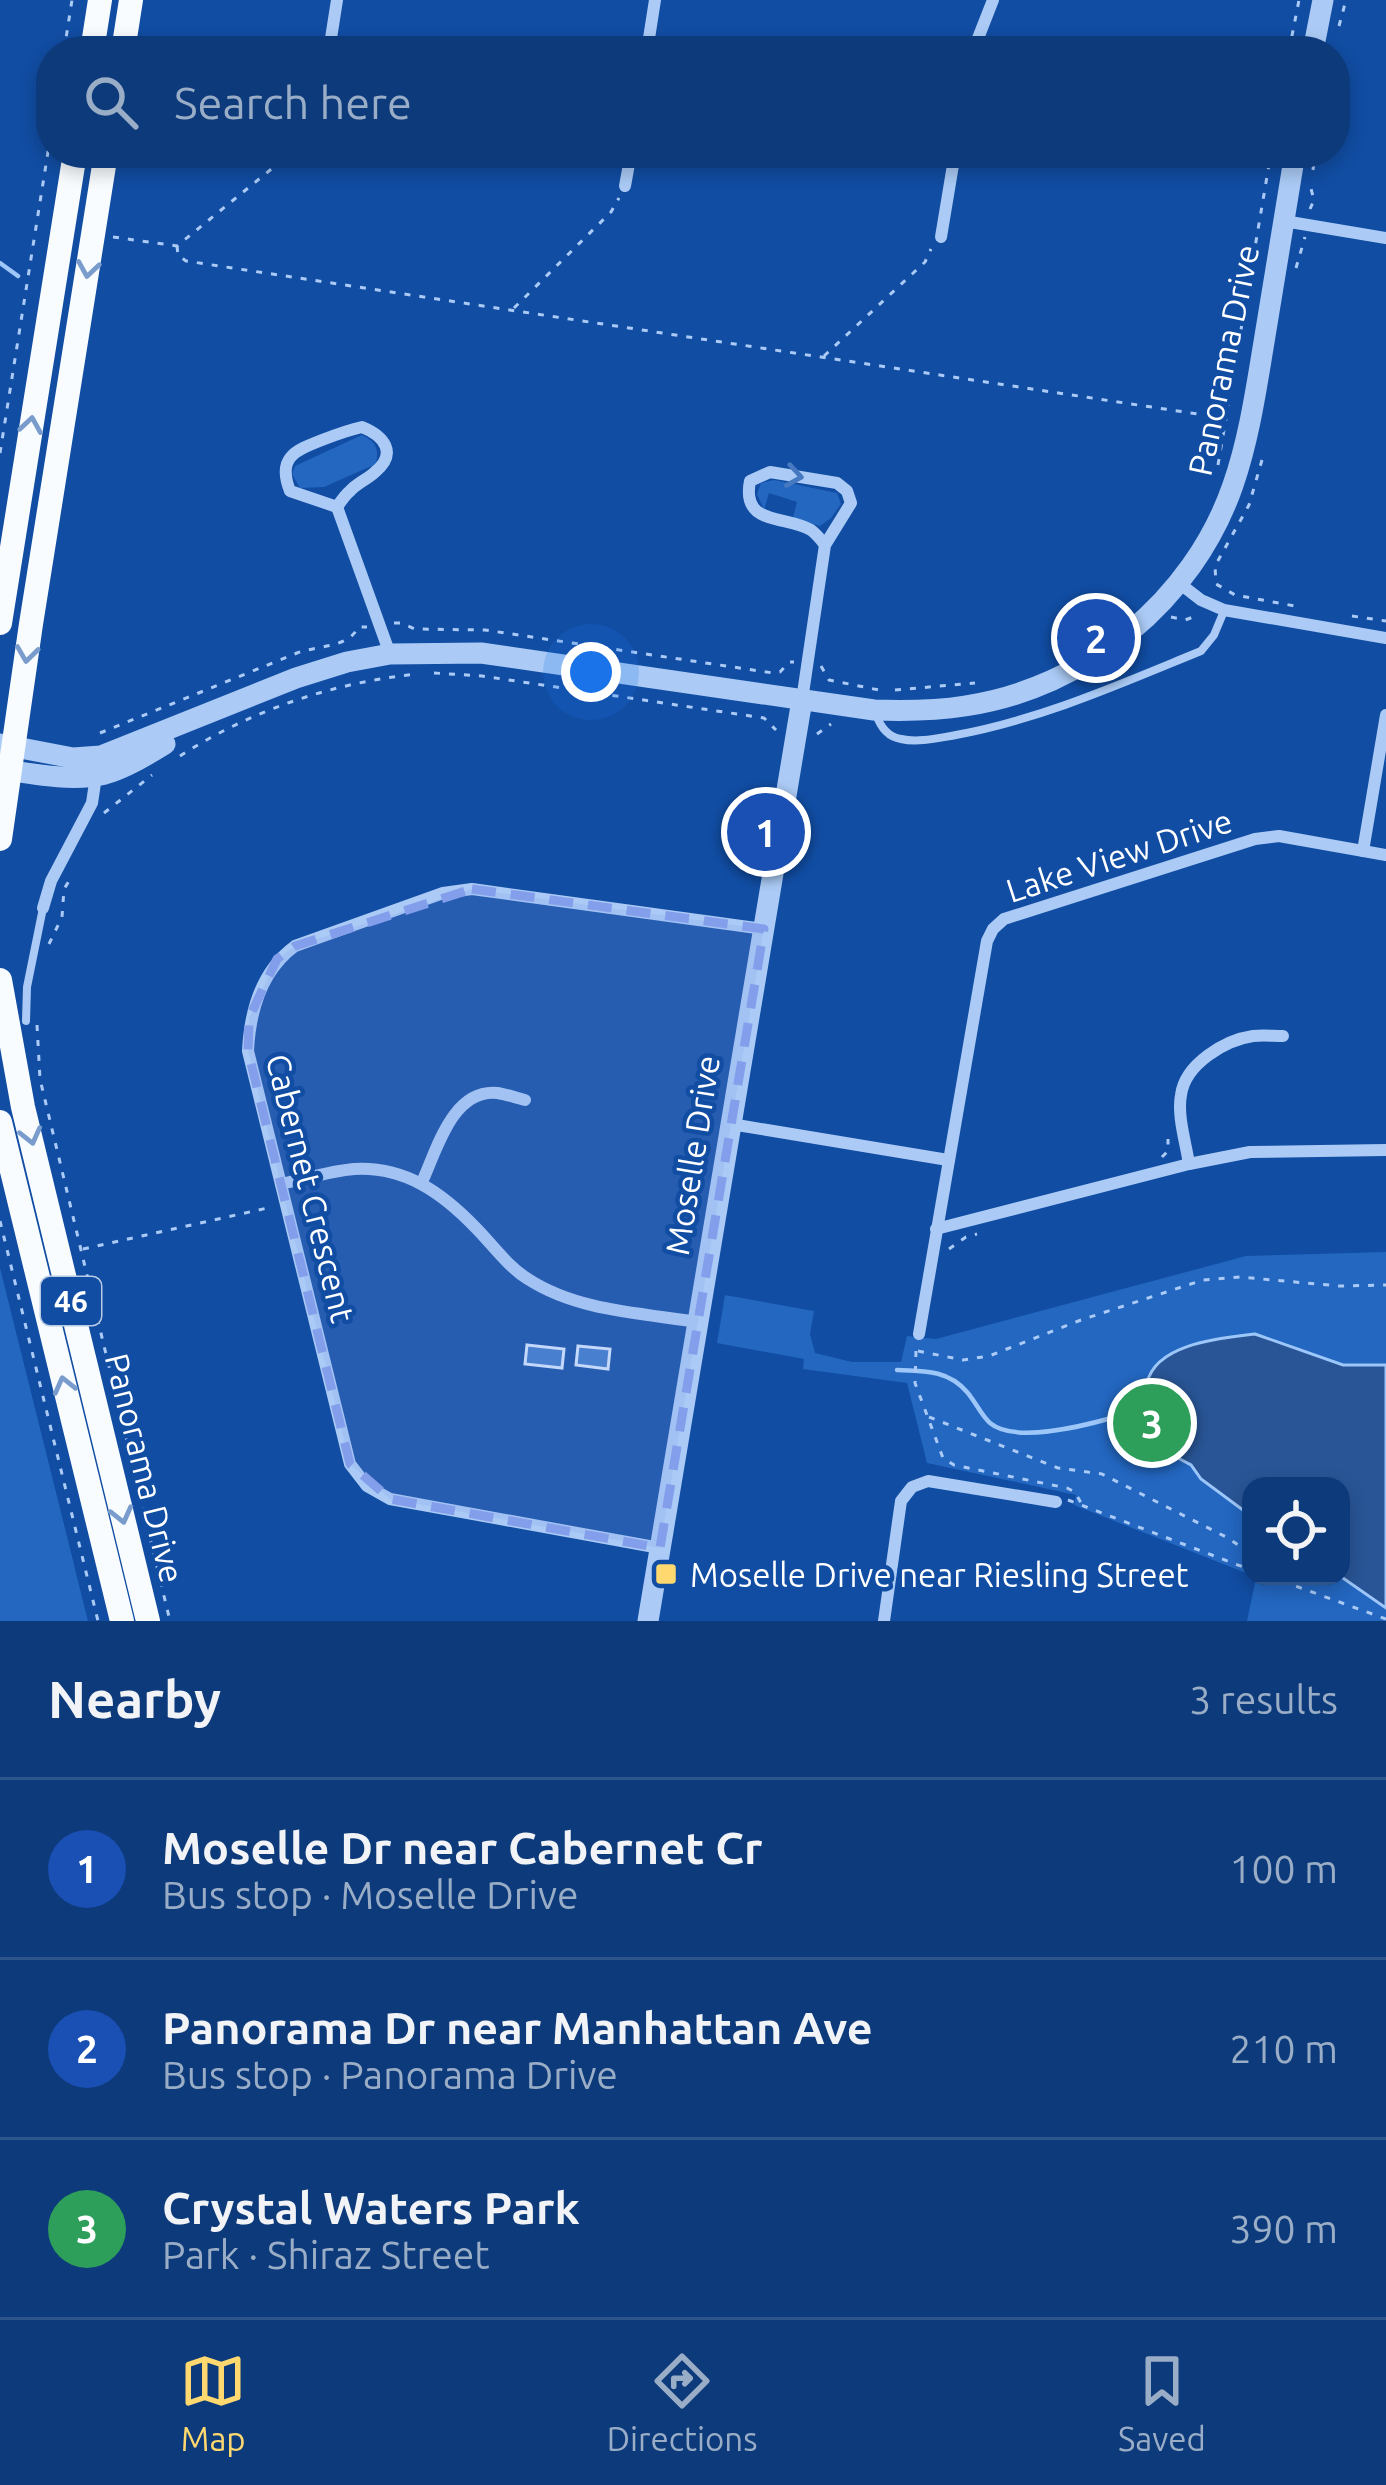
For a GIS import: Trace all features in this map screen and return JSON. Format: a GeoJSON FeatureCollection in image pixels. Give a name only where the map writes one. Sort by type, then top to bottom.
{"type":"FeatureCollection","features":[{"type":"Feature","properties":{"kind":"main road"},"geometry":{"type":"LineString","coordinates":[[94,36],[100,0]]}},
{"type":"Feature","properties":{"kind":"main road"},"geometry":{"type":"LineString","coordinates":[[125,36],[131,0]]}},
{"type":"Feature","properties":{"kind":"main road"},"geometry":{"type":"LineString","coordinates":[[0,623],[73,168]]}},
{"type":"Feature","properties":{"kind":"main road"},"geometry":{"type":"LineString","coordinates":[[0,839],[6,757],[104,168]]}},
{"type":"Feature","properties":{"kind":"main road","name":"Panorama Drive"},"geometry":{"type":"LineString","coordinates":[[0,980],[23,1107],[148,1621]]}},
{"type":"Feature","properties":{"kind":"main road","name":"Panorama Drive"},"geometry":{"type":"LineString","coordinates":[[0,1122],[122,1621]]}},
{"type":"Feature","properties":{"kind":"street"},"geometry":{"type":"LineString","coordinates":[[331,36],[337,0]]}},
{"type":"Feature","properties":{"kind":"street"},"geometry":{"type":"LineString","coordinates":[[650,36],[656,0]]}},
{"type":"Feature","properties":{"kind":"street"},"geometry":{"type":"LineString","coordinates":[[979,36],[993,0]]}},
{"type":"Feature","properties":{"kind":"street"},"geometry":{"type":"LineString","coordinates":[[1315,36],[1323,0]]}},
{"type":"Feature","properties":{"kind":"street"},"geometry":{"type":"LineString","coordinates":[[626,186],[629,168]]}},
{"type":"Feature","properties":{"kind":"street"},"geometry":{"type":"LineString","coordinates":[[941,237],[952,168]]}},
{"type":"Feature","properties":{"kind":"street","name":"Panorama Drive"},"geometry":{"type":"LineString","coordinates":[[6,757],[101,756],[245,697],[347,662],[390,654],[481,652],[874,710],[967,706],[1048,682],[1099,656],[1144,620],[1179,583],[1232,489],[1296,223],[1295,168]]}},
{"type":"Feature","properties":{"kind":"street"},"geometry":{"type":"LineString","coordinates":[[1296,223],[1386,238]]}},
{"type":"Feature","properties":{"kind":"street"},"geometry":{"type":"LineString","coordinates":[[362,427],[385,442],[386,459],[337,507],[290,490],[284,475],[288,459],[297,450],[362,427]]}},
{"type":"Feature","properties":{"kind":"street"},"geometry":{"type":"LineString","coordinates":[[802,700],[825,545],[851,502],[848,491],[837,483],[770,472],[750,482],[750,505],[760,514],[813,531],[825,545]]}},
{"type":"Feature","properties":{"kind":"street"},"geometry":{"type":"LineString","coordinates":[[337,507],[390,654]]}},
{"type":"Feature","properties":{"kind":"street"},"geometry":{"type":"LineString","coordinates":[[1179,583],[1224,610],[1386,638]]}},
{"type":"Feature","properties":{"kind":"street","name":"Panorama Drive"},"geometry":{"type":"LineString","coordinates":[[6,757],[96,776],[134,761],[245,697]]}},
{"type":"Feature","properties":{"kind":"street","name":"Moselle Drive"},"geometry":{"type":"LineString","coordinates":[[648,1621],[802,700]]}},
{"type":"Feature","properties":{"kind":"street"},"geometry":{"type":"LineString","coordinates":[[1364,851],[1386,715]]}},
{"type":"Feature","properties":{"kind":"street"},"geometry":{"type":"LineString","coordinates":[[43,908],[51,881],[92,803],[96,776]]}},
{"type":"Feature","properties":{"kind":"street","name":"Lake View Drive"},"geometry":{"type":"LineString","coordinates":[[919,1334],[987,941],[993,929],[1004,919],[1255,839],[1279,836],[1386,855]]}},
{"type":"Feature","properties":{"kind":"street","name":"Cabernet Crescent"},"geometry":{"type":"LineString","coordinates":[[660,1548],[390,1498],[367,1486],[350,1464],[248,1051],[249,1018],[277,959],[296,946],[443,893],[472,889],[764,929]]}},
{"type":"Feature","properties":{"kind":"street"},"geometry":{"type":"LineString","coordinates":[[1190,1164],[1180,1094],[1188,1077],[1203,1058],[1222,1047],[1249,1036],[1283,1036]]}},
{"type":"Feature","properties":{"kind":"street"},"geometry":{"type":"LineString","coordinates":[[422,1182],[452,1116],[471,1099],[493,1092],[525,1100]]}},
{"type":"Feature","properties":{"kind":"street"},"geometry":{"type":"LineString","coordinates":[[731,1124],[949,1160]]}},
{"type":"Feature","properties":{"kind":"street"},"geometry":{"type":"LineString","coordinates":[[936,1228],[1250,1152],[1386,1150]]}},
{"type":"Feature","properties":{"kind":"street"},"geometry":{"type":"LineString","coordinates":[[281,1184],[355,1169],[395,1173],[422,1182],[451,1202],[523,1277],[558,1296],[698,1322]]}},
{"type":"Feature","properties":{"kind":"street"},"geometry":{"type":"LineString","coordinates":[[884,1621],[901,1501],[912,1487],[928,1481],[1056,1502]]}},
{"type":"Feature","properties":{"kind":"lane","name":"Panorama Drive"},"geometry":{"type":"LineString","coordinates":[[874,710],[889,734],[898,739],[930,740],[1017,722],[1201,651],[1224,610]]}},
{"type":"Feature","properties":{"kind":"lane"},"geometry":{"type":"LineString","coordinates":[[26,1021],[32,955],[43,908]]}},
{"type":"Feature","properties":{"kind":"path"},"geometry":{"type":"LineString","coordinates":[[66,36],[72,0]]}},
{"type":"Feature","properties":{"kind":"path"},"geometry":{"type":"LineString","coordinates":[[1292,36],[1300,0]]}},
{"type":"Feature","properties":{"kind":"path"},"geometry":{"type":"LineString","coordinates":[[1336,36],[1346,0]]}},
{"type":"Feature","properties":{"kind":"path"},"geometry":{"type":"LineString","coordinates":[[0,453],[45,168]]}},
{"type":"Feature","properties":{"kind":"path"},"geometry":{"type":"LineString","coordinates":[[93,234],[177,245],[272,168]]}},
{"type":"Feature","properties":{"kind":"path"},"geometry":{"type":"LineString","coordinates":[[1215,483],[1268,168]]}},
{"type":"Feature","properties":{"kind":"path"},"geometry":{"type":"LineString","coordinates":[[1296,267],[1301,256],[1296,223],[1314,200],[1313,168]]}},
{"type":"Feature","properties":{"kind":"path"},"geometry":{"type":"LineString","coordinates":[[511,311],[611,212],[626,186]]}},
{"type":"Feature","properties":{"kind":"path"},"geometry":{"type":"LineString","coordinates":[[823,357],[925,262],[941,237]]}},
{"type":"Feature","properties":{"kind":"path"},"geometry":{"type":"LineString","coordinates":[[177,245],[178,255],[186,261],[1226,419]]}},
{"type":"Feature","properties":{"kind":"path"},"geometry":{"type":"LineString","coordinates":[[1265,445],[1249,505],[1215,566],[1216,584],[1235,595],[1306,608]]}},
{"type":"Feature","properties":{"kind":"path"},"geometry":{"type":"LineString","coordinates":[[1348,616],[1386,621]]}},
{"type":"Feature","properties":{"kind":"path"},"geometry":{"type":"LineString","coordinates":[[100,733],[297,652],[348,641],[358,627],[401,622],[415,629],[485,631],[773,673],[789,662],[822,666],[829,680],[881,691],[983,682]]}},
{"type":"Feature","properties":{"kind":"path"},"geometry":{"type":"LineString","coordinates":[[176,759],[256,716],[307,697],[350,683],[426,673],[482,676],[764,718],[778,731]]}},
{"type":"Feature","properties":{"kind":"path"},"geometry":{"type":"LineString","coordinates":[[98,824],[105,811],[158,771]]}},
{"type":"Feature","properties":{"kind":"path"},"geometry":{"type":"LineString","coordinates":[[48,946],[74,872]]}},
{"type":"Feature","properties":{"kind":"path"},"geometry":{"type":"LineString","coordinates":[[37,1016],[40,1079],[170,1621]]}},
{"type":"Feature","properties":{"kind":"path"},"geometry":{"type":"LineString","coordinates":[[80,1250],[286,1204]]}},
{"type":"Feature","properties":{"kind":"path"},"geometry":{"type":"LineString","coordinates":[[0,1222],[98,1621]]}},
{"type":"Feature","properties":{"kind":"path"},"geometry":{"type":"LineString","coordinates":[[916,1351],[963,1360],[989,1356],[1203,1280],[1240,1277],[1386,1285]]}},
{"type":"Feature","properties":{"kind":"path"},"geometry":{"type":"LineString","coordinates":[[915,1363],[914,1383],[943,1458],[954,1465],[1067,1488],[1081,1503],[1242,1566]]}},
{"type":"Feature","properties":{"kind":"path"},"geometry":{"type":"LineString","coordinates":[[927,1416],[1058,1468],[1102,1474],[1242,1547]]}},
{"type":"Feature","properties":{"kind":"path"},"geometry":{"type":"LineString","coordinates":[[1296,1585],[1386,1619]]}},
{"type":"Feature","properties":{"kind":"highlighted area"},"geometry":{"type":"Polygon","coordinates":[[[472,889],[764,929],[660,1548],[390,1499],[350,1464],[248,1051],[249,1018],[277,959],[295,946],[472,889]]]}},
{"type":"Feature","properties":{"kind":"shaded area"},"geometry":{"type":"Polygon","coordinates":[[[362,435],[375,446],[376,464],[324,487],[300,488],[292,474],[295,466],[362,435]]]}},
{"type":"Feature","properties":{"kind":"shaded area"},"geometry":{"type":"Polygon","coordinates":[[[774,480],[837,493],[841,504],[820,526],[793,518],[797,502],[769,493],[764,510],[757,494],[761,483],[774,480]]]}},
{"type":"Feature","properties":{"kind":"shaded area"},"geometry":{"type":"Polygon","coordinates":[[[1386,1252],[1386,1621],[1247,1621],[1255,1585],[1350,1585],[1350,1477],[1242,1477],[1242,1571],[1074,1505],[1076,1495],[927,1463],[907,1383],[803,1369],[804,1359],[717,1343],[725,1295],[814,1311],[810,1334],[815,1353],[852,1362],[901,1362],[907,1336],[936,1339],[1246,1256],[1386,1252]]]}},
{"type":"Feature","properties":{"kind":"shaded area"},"geometry":{"type":"Polygon","coordinates":[[[0,1268],[88,1621],[0,1621],[0,1268]]]}},
{"type":"Feature","properties":{"kind":"shaded area"},"geometry":{"type":"Polygon","coordinates":[[[1255,1334],[1343,1365],[1386,1365],[1386,1608],[1350,1583],[1350,1477],[1242,1477],[1242,1509],[1201,1479],[1191,1465],[1159,1448],[1146,1399],[1153,1370],[1176,1351],[1255,1334]]]}},
{"type":"Feature","properties":{"kind":"building"},"geometry":{"type":"Polygon","coordinates":[[[527,1345],[564,1349],[562,1368],[525,1364],[527,1345]]]}},
{"type":"Feature","properties":{"kind":"building"},"geometry":{"type":"Polygon","coordinates":[[[578,1346],[610,1349],[608,1369],[576,1365],[578,1346]]]}},
{"type":"Feature","properties":{"kind":"waterway"},"geometry":{"type":"LineString","coordinates":[[0,263],[18,276]]}},
{"type":"Feature","properties":{"kind":"waterway"},"geometry":{"type":"LineString","coordinates":[[897,1370],[952,1379],[990,1423],[1023,1433],[1068,1428],[1148,1407]]}},
{"type":"Feature","properties":{"kind":"place","name":"Panorama Dr near Manhattan Ave"},"geometry":{"type":"Point","coordinates":[1096,638]}},
{"type":"Feature","properties":{"kind":"place","name":"Moselle Dr near Cabernet Cr"},"geometry":{"type":"Point","coordinates":[766,832]}},
{"type":"Feature","properties":{"kind":"place","name":"Crystal Waters Park"},"geometry":{"type":"Point","coordinates":[1152,1423]}},
{"type":"Feature","properties":{"kind":"place","name":"Moselle Drive near Riesling Street"},"geometry":{"type":"Point","coordinates":[666,1574]}}]}
